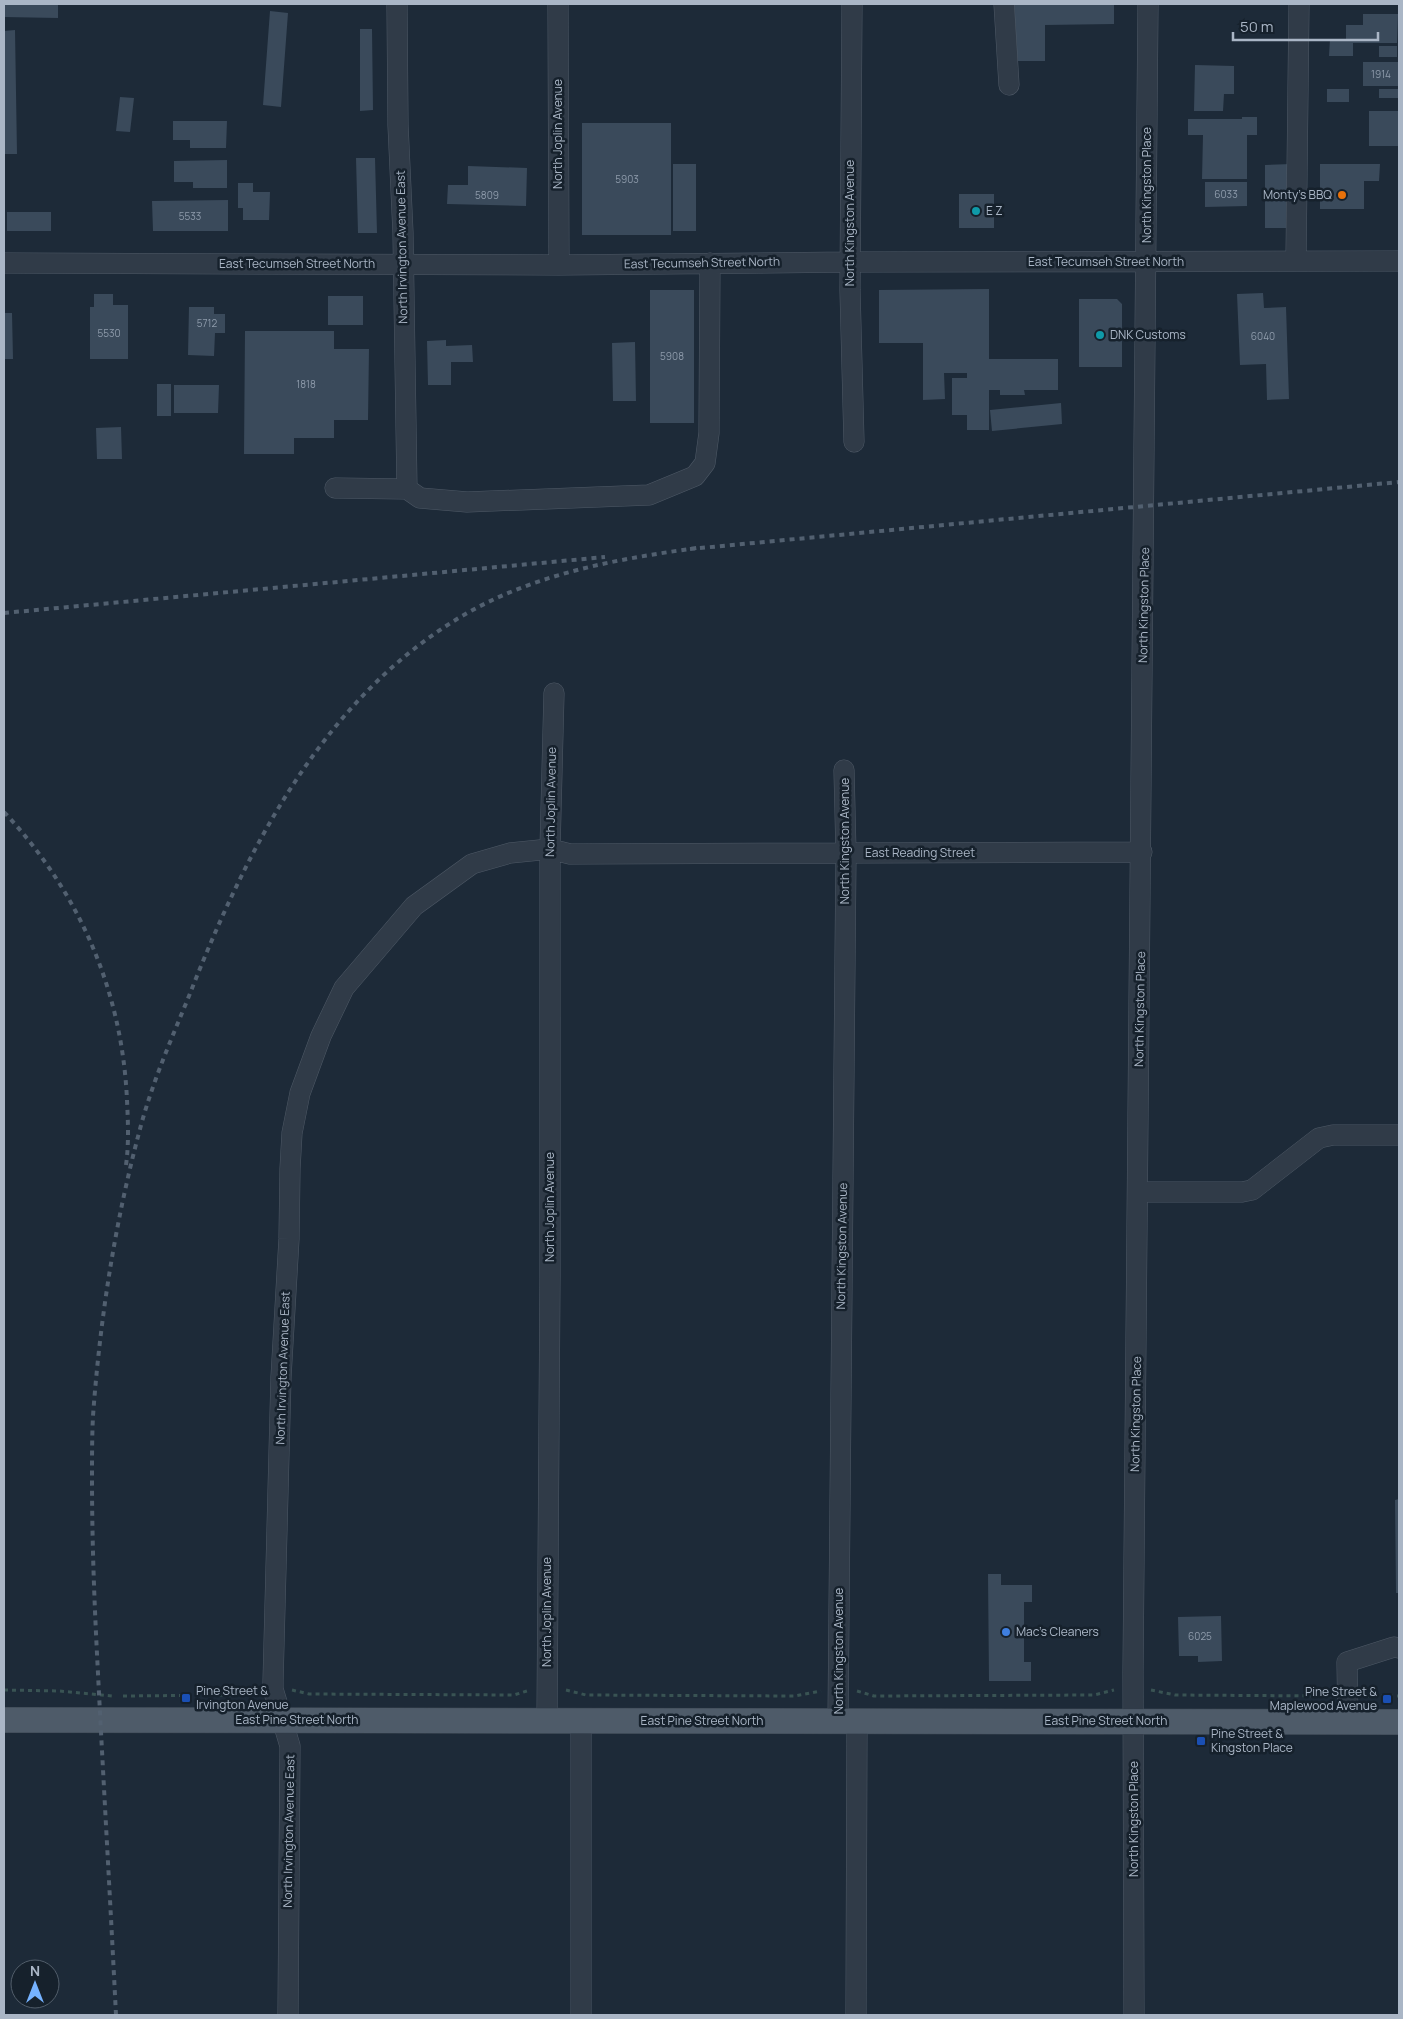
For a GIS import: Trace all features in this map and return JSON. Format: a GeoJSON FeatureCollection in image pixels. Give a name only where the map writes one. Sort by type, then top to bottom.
{"type":"FeatureCollection","features":[{"type":"Feature","properties":{"kind":"main road","name":"East Pine Street North"},"geometry":{"type":"LineString","coordinates":[[4,1720],[848,1722],[1134,1720],[1399,1722]]}},
{"type":"Feature","properties":{"kind":"street","name":"North Irvington Avenue East"},"geometry":{"type":"LineString","coordinates":[[397,4],[407,490]]}},
{"type":"Feature","properties":{"kind":"street","name":"North Joplin Avenue"},"geometry":{"type":"LineString","coordinates":[[558,4],[559,265]]}},
{"type":"Feature","properties":{"kind":"street","name":"North Kingston Avenue"},"geometry":{"type":"LineString","coordinates":[[852,4],[850,262],[854,442]]}},
{"type":"Feature","properties":{"kind":"street"},"geometry":{"type":"LineString","coordinates":[[1004,4],[1008,85]]}},
{"type":"Feature","properties":{"kind":"street","name":"North Kingston Place"},"geometry":{"type":"LineString","coordinates":[[1134,2015],[1133,1689],[1142,852],[1148,4]]}},
{"type":"Feature","properties":{"kind":"street"},"geometry":{"type":"LineString","coordinates":[[1296,260],[1299,4]]}},
{"type":"Feature","properties":{"kind":"street","name":"East Tecumseh Street North"},"geometry":{"type":"LineString","coordinates":[[4,263],[559,265],[850,262],[1399,261]]}},
{"type":"Feature","properties":{"kind":"street"},"geometry":{"type":"LineString","coordinates":[[335,488],[407,490],[420,498],[467,502],[649,495],[695,476],[706,463],[709,433],[710,263]]}},
{"type":"Feature","properties":{"kind":"street","name":"North Joplin Avenue"},"geometry":{"type":"LineString","coordinates":[[547,1720],[550,1287],[550,849],[554,693]]}},
{"type":"Feature","properties":{"kind":"street","name":"North Kingston Avenue"},"geometry":{"type":"LineString","coordinates":[[844,770],[846,853],[838,1691],[848,1722],[856,2015]]}},
{"type":"Feature","properties":{"kind":"street","name":"North Irvington Avenue East"},"geometry":{"type":"LineString","coordinates":[[288,2015],[290,1746],[273,1689],[281,1377],[289,1239],[290,1168],[292,1133],[300,1093],[321,1036],[344,988],[414,906],[472,864],[510,853],[550,849]]}},
{"type":"Feature","properties":{"kind":"street","name":"East Reading Street"},"geometry":{"type":"LineString","coordinates":[[550,849],[570,854],[1142,852]]}},
{"type":"Feature","properties":{"kind":"street"},"geometry":{"type":"LineString","coordinates":[[1138,1192],[1242,1192],[1252,1190],[1319,1138],[1334,1135],[1399,1135]]}},
{"type":"Feature","properties":{"kind":"street"},"geometry":{"type":"LineString","coordinates":[[1348,1722],[1347,1662],[1394,1647],[1399,1648]]}},
{"type":"Feature","properties":{"kind":"street"},"geometry":{"type":"LineString","coordinates":[[581,1720],[581,2015]]}},
{"type":"Feature","properties":{"kind":"path","name":"East Pine Street North"},"geometry":{"type":"LineString","coordinates":[[4,1690],[59,1691],[120,1697],[137,1695],[235,1695],[256,1689],[289,1689],[309,1694],[514,1695],[530,1690]]}},
{"type":"Feature","properties":{"kind":"path","name":"East Pine Street North"},"geometry":{"type":"LineString","coordinates":[[568,1690],[586,1695],[795,1696],[819,1691],[854,1690],[874,1696],[1084,1696],[1117,1689],[1133,1689],[1151,1690],[1175,1695],[1399,1696]]}},
{"type":"Feature","properties":{"kind":"building"},"geometry":{"type":"Polygon","coordinates":[[[4,4],[58,4],[58,18],[4,17],[4,4]]]}},
{"type":"Feature","properties":{"kind":"building"},"geometry":{"type":"Polygon","coordinates":[[[1013,4],[1114,4],[1114,24],[1045,25],[1045,61],[1014,61],[1013,4]]]}},
{"type":"Feature","properties":{"kind":"building"},"geometry":{"type":"Polygon","coordinates":[[[270,11],[288,13],[281,107],[263,105],[270,11]]]}},
{"type":"Feature","properties":{"kind":"building"},"geometry":{"type":"Polygon","coordinates":[[[1363,14],[1398,14],[1397,43],[1353,43],[1353,56],[1329,56],[1330,39],[1346,39],[1346,25],[1363,25],[1363,14]]]}},
{"type":"Feature","properties":{"kind":"building"},"geometry":{"type":"Polygon","coordinates":[[[360,29],[372,29],[373,110],[360,111],[360,29]]]}},
{"type":"Feature","properties":{"kind":"building"},"geometry":{"type":"Polygon","coordinates":[[[15,30],[17,154],[4,154],[4,31],[15,30]]]}},
{"type":"Feature","properties":{"kind":"building"},"geometry":{"type":"Polygon","coordinates":[[[1379,46],[1397,46],[1397,57],[1379,57],[1379,46]]]}},
{"type":"Feature","properties":{"kind":"building"},"geometry":{"type":"Polygon","coordinates":[[[1363,62],[1399,62],[1399,86],[1363,86],[1363,62]]]}},
{"type":"Feature","properties":{"kind":"building"},"geometry":{"type":"Polygon","coordinates":[[[1195,65],[1234,66],[1234,94],[1224,94],[1223,111],[1194,111],[1195,65]]]}},
{"type":"Feature","properties":{"kind":"building"},"geometry":{"type":"Polygon","coordinates":[[[1327,89],[1349,89],[1349,102],[1327,102],[1327,89]]]}},
{"type":"Feature","properties":{"kind":"building"},"geometry":{"type":"Polygon","coordinates":[[[1379,89],[1398,89],[1398,98],[1379,98],[1379,89]]]}},
{"type":"Feature","properties":{"kind":"building"},"geometry":{"type":"Polygon","coordinates":[[[120,97],[134,98],[130,132],[116,131],[120,97]]]}},
{"type":"Feature","properties":{"kind":"building"},"geometry":{"type":"Polygon","coordinates":[[[1369,111],[1399,111],[1399,146],[1369,146],[1369,111]]]}},
{"type":"Feature","properties":{"kind":"building"},"geometry":{"type":"Polygon","coordinates":[[[1242,117],[1257,117],[1257,135],[1247,135],[1247,179],[1202,179],[1203,135],[1188,135],[1188,119],[1242,119],[1242,117]]]}},
{"type":"Feature","properties":{"kind":"building"},"geometry":{"type":"Polygon","coordinates":[[[173,121],[227,121],[226,148],[190,148],[190,140],[173,140],[173,121]]]}},
{"type":"Feature","properties":{"kind":"building"},"geometry":{"type":"Polygon","coordinates":[[[582,123],[671,123],[671,235],[582,235],[582,123]]]}},
{"type":"Feature","properties":{"kind":"building"},"geometry":{"type":"Polygon","coordinates":[[[356,158],[375,158],[377,233],[358,233],[356,158]]]}},
{"type":"Feature","properties":{"kind":"building"},"geometry":{"type":"Polygon","coordinates":[[[227,160],[227,188],[193,188],[193,182],[174,182],[174,161],[227,160]]]}},
{"type":"Feature","properties":{"kind":"building"},"geometry":{"type":"Polygon","coordinates":[[[673,164],[696,164],[696,231],[673,231],[673,164]]]}},
{"type":"Feature","properties":{"kind":"building"},"geometry":{"type":"Polygon","coordinates":[[[1291,164],[1291,228],[1265,228],[1265,165],[1291,164]]]}},
{"type":"Feature","properties":{"kind":"building","name":"Monty's BBQ"},"geometry":{"type":"Polygon","coordinates":[[[1320,164],[1380,164],[1379,181],[1364,181],[1364,209],[1320,209],[1320,164]]]}},
{"type":"Feature","properties":{"kind":"building"},"geometry":{"type":"Polygon","coordinates":[[[468,166],[527,168],[526,206],[447,204],[448,185],[468,185],[468,166]]]}},
{"type":"Feature","properties":{"kind":"building"},"geometry":{"type":"Polygon","coordinates":[[[1205,182],[1247,182],[1247,206],[1205,207],[1205,182]]]}},
{"type":"Feature","properties":{"kind":"building"},"geometry":{"type":"Polygon","coordinates":[[[238,183],[253,183],[253,192],[270,192],[269,220],[243,220],[243,208],[238,208],[238,183]]]}},
{"type":"Feature","properties":{"kind":"building","name":"E Z"},"geometry":{"type":"Polygon","coordinates":[[[959,194],[994,194],[994,228],[959,228],[959,194]]]}},
{"type":"Feature","properties":{"kind":"building"},"geometry":{"type":"Polygon","coordinates":[[[228,200],[228,231],[153,231],[152,201],[228,200]]]}},
{"type":"Feature","properties":{"kind":"building"},"geometry":{"type":"Polygon","coordinates":[[[7,212],[51,212],[51,231],[7,231],[7,212]]]}},
{"type":"Feature","properties":{"kind":"building"},"geometry":{"type":"Polygon","coordinates":[[[989,289],[989,359],[1058,359],[1058,390],[1024,390],[1025,395],[1000,395],[1000,390],[989,390],[989,430],[967,430],[967,415],[952,415],[952,378],[967,378],[967,373],[944,373],[945,399],[923,400],[923,343],[879,343],[879,290],[989,289]]]}},
{"type":"Feature","properties":{"kind":"building"},"geometry":{"type":"Polygon","coordinates":[[[650,290],[694,290],[694,423],[650,423],[650,290]]]}},
{"type":"Feature","properties":{"kind":"building"},"geometry":{"type":"Polygon","coordinates":[[[1263,293],[1264,308],[1286,307],[1289,399],[1267,400],[1266,364],[1240,365],[1237,294],[1263,293]]]}},
{"type":"Feature","properties":{"kind":"building"},"geometry":{"type":"Polygon","coordinates":[[[94,294],[113,294],[113,305],[128,305],[128,359],[90,359],[90,307],[94,307],[94,294]]]}},
{"type":"Feature","properties":{"kind":"building"},"geometry":{"type":"Polygon","coordinates":[[[328,296],[363,296],[363,325],[328,325],[328,296]]]}},
{"type":"Feature","properties":{"kind":"building","name":"DNK Customs"},"geometry":{"type":"Polygon","coordinates":[[[1079,299],[1117,299],[1122,304],[1122,367],[1079,367],[1079,299]]]}},
{"type":"Feature","properties":{"kind":"building"},"geometry":{"type":"Polygon","coordinates":[[[189,307],[214,307],[214,314],[225,314],[225,333],[215,333],[214,356],[188,355],[189,307]]]}},
{"type":"Feature","properties":{"kind":"building"},"geometry":{"type":"Polygon","coordinates":[[[4,313],[12,313],[13,359],[4,359],[4,313]]]}},
{"type":"Feature","properties":{"kind":"building"},"geometry":{"type":"Polygon","coordinates":[[[245,331],[334,331],[334,349],[369,349],[368,420],[334,420],[334,438],[294,438],[294,454],[244,454],[245,331]]]}},
{"type":"Feature","properties":{"kind":"building"},"geometry":{"type":"Polygon","coordinates":[[[446,340],[446,346],[472,345],[473,362],[451,362],[451,385],[428,385],[427,341],[446,340]]]}},
{"type":"Feature","properties":{"kind":"building"},"geometry":{"type":"Polygon","coordinates":[[[635,342],[636,401],[613,401],[612,343],[635,342]]]}},
{"type":"Feature","properties":{"kind":"building"},"geometry":{"type":"Polygon","coordinates":[[[157,384],[171,384],[171,416],[157,416],[157,384]]]}},
{"type":"Feature","properties":{"kind":"building"},"geometry":{"type":"Polygon","coordinates":[[[174,385],[219,385],[218,413],[174,413],[174,385]]]}},
{"type":"Feature","properties":{"kind":"building"},"geometry":{"type":"Polygon","coordinates":[[[1061,403],[1062,424],[992,431],[990,410],[1061,403]]]}},
{"type":"Feature","properties":{"kind":"building"},"geometry":{"type":"Polygon","coordinates":[[[121,427],[122,459],[97,459],[96,428],[121,427]]]}},
{"type":"Feature","properties":{"kind":"building"},"geometry":{"type":"Polygon","coordinates":[[[1399,1499],[1399,1593],[1396,1593],[1395,1500],[1399,1499]]]}},
{"type":"Feature","properties":{"kind":"building","name":"Mac's Cleaners"},"geometry":{"type":"Polygon","coordinates":[[[988,1574],[1001,1574],[1001,1585],[1032,1585],[1032,1602],[1024,1602],[1024,1662],[1031,1662],[1031,1681],[989,1681],[988,1574]]]}},
{"type":"Feature","properties":{"kind":"building"},"geometry":{"type":"Polygon","coordinates":[[[1221,1616],[1222,1661],[1198,1662],[1198,1656],[1179,1656],[1178,1617],[1221,1616]]]}},
{"type":"Feature","properties":{"kind":"railway"},"geometry":{"type":"LineString","coordinates":[[690,549],[1399,482]]}},
{"type":"Feature","properties":{"kind":"railway"},"geometry":{"type":"LineString","coordinates":[[116,2015],[94,1588],[93,1416],[104,1307],[123,1199],[145,1112],[169,1045],[234,891],[260,840],[289,790],[322,744],[359,700],[400,661],[446,626],[505,594],[567,573],[599,565],[697,548]]}},
{"type":"Feature","properties":{"kind":"railway"},"geometry":{"type":"LineString","coordinates":[[4,613],[605,557]]}},
{"type":"Feature","properties":{"kind":"railway"},"geometry":{"type":"LineString","coordinates":[[4,812],[31,843],[75,909],[92,945],[106,982],[116,1020],[123,1059],[128,1124],[126,1165]]}},
{"type":"Feature","properties":{"kind":"place","name":"Monty's BBQ"},"geometry":{"type":"Point","coordinates":[1342,195]}},
{"type":"Feature","properties":{"kind":"place","name":"E Z"},"geometry":{"type":"Point","coordinates":[976,211]}},
{"type":"Feature","properties":{"kind":"place","name":"DNK Customs"},"geometry":{"type":"Point","coordinates":[1100,335]}},
{"type":"Feature","properties":{"kind":"place","name":"Mac's Cleaners"},"geometry":{"type":"Point","coordinates":[1006,1632]}},
{"type":"Feature","properties":{"kind":"place","name":"Pine Street & Irvington Avenue"},"geometry":{"type":"Point","coordinates":[186,1698]}},
{"type":"Feature","properties":{"kind":"place","name":"Pine Street & Maplewood Avenue"},"geometry":{"type":"Point","coordinates":[1387,1699]}},
{"type":"Feature","properties":{"kind":"place","name":"Pine Street & Kingston Place"},"geometry":{"type":"Point","coordinates":[1201,1741]}}]}
